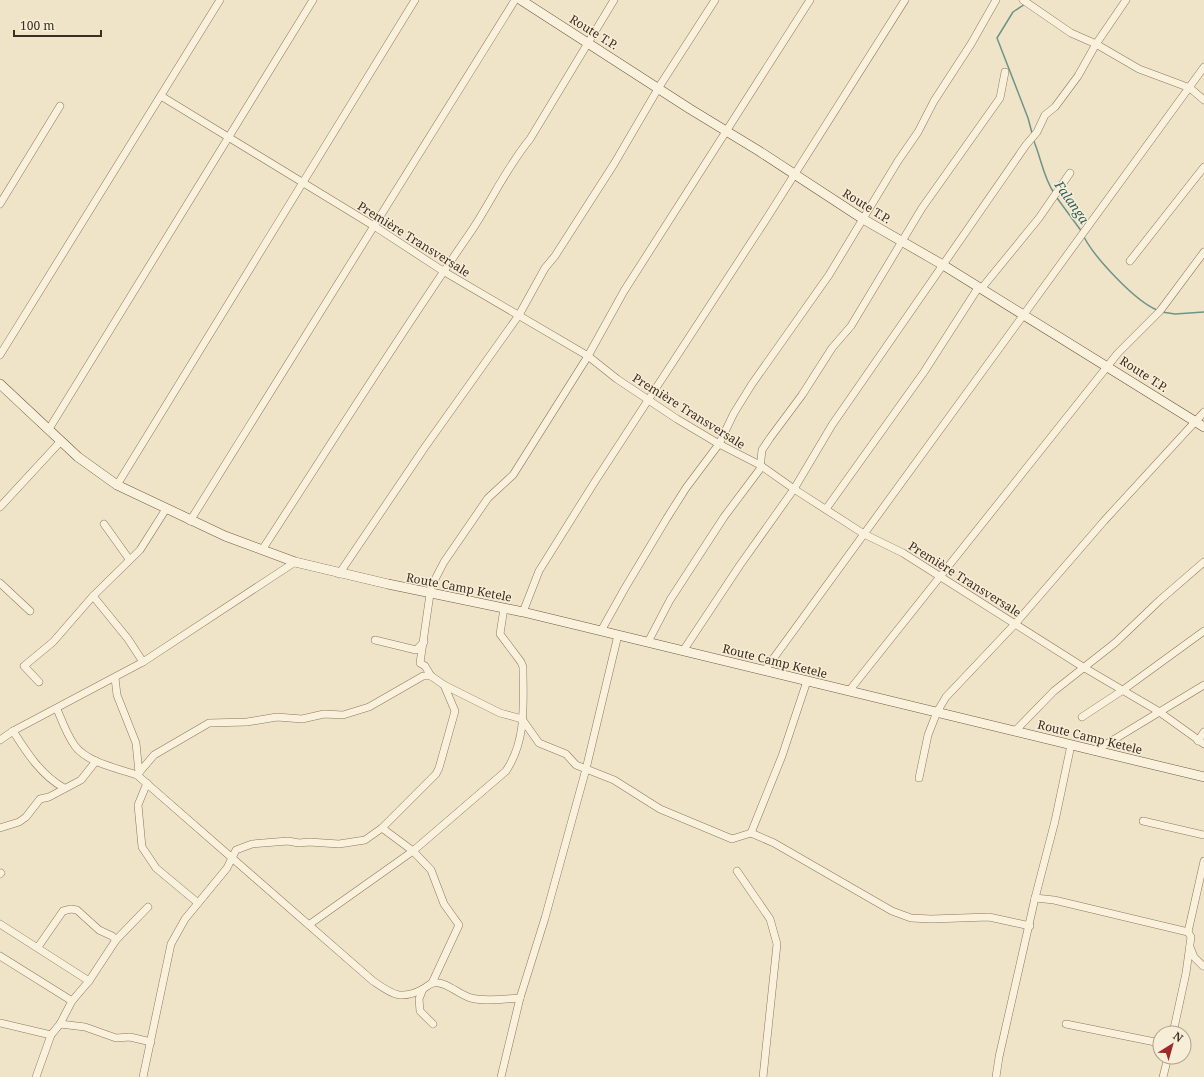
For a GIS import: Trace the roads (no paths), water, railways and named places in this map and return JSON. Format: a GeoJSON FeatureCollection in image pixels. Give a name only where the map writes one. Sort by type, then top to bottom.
{"type":"FeatureCollection","features":[{"type":"Feature","properties":{"kind":"street"},"geometry":{"type":"LineString","coordinates":[[0,355],[220,0]]}},
{"type":"Feature","properties":{"kind":"street"},"geometry":{"type":"LineString","coordinates":[[49,429],[313,0]]}},
{"type":"Feature","properties":{"kind":"street"},"geometry":{"type":"LineString","coordinates":[[116,485],[415,0]]}},
{"type":"Feature","properties":{"kind":"street"},"geometry":{"type":"LineString","coordinates":[[190,521],[515,0]]}},
{"type":"Feature","properties":{"kind":"street","name":"Route T.P."},"geometry":{"type":"LineString","coordinates":[[521,0],[589,42],[863,219],[1024,314],[1200,424]]}},
{"type":"Feature","properties":{"kind":"street"},"geometry":{"type":"LineString","coordinates":[[262,550],[443,272],[484,212],[514,158],[530,139],[614,0]]}},
{"type":"Feature","properties":{"kind":"street"},"geometry":{"type":"LineString","coordinates":[[339,574],[425,446],[519,314],[529,295],[601,184],[659,87],[715,0]]}},
{"type":"Feature","properties":{"kind":"street"},"geometry":{"type":"LineString","coordinates":[[810,0],[624,291],[588,356],[513,475],[488,498],[444,562],[431,587],[420,663],[425,666],[431,676],[444,685],[500,713],[522,719],[541,744],[566,754],[576,765],[614,780],[660,809],[732,839],[751,833],[774,843],[892,911],[911,918],[931,919],[989,917],[1030,926]]}},
{"type":"Feature","properties":{"kind":"street"},"geometry":{"type":"LineString","coordinates":[[523,612],[539,571],[648,399],[906,0]]}},
{"type":"Feature","properties":{"kind":"street"},"geometry":{"type":"LineString","coordinates":[[601,631],[667,518],[686,488],[719,444],[734,413],[752,384],[829,275],[996,0]]}},
{"type":"Feature","properties":{"kind":"street"},"geometry":{"type":"LineString","coordinates":[[1023,0],[1071,33],[1096,44],[1139,69],[1190,88],[1204,100]]}},
{"type":"Feature","properties":{"kind":"street"},"geometry":{"type":"LineString","coordinates":[[683,651],[740,565],[794,489],[832,425],[1026,145],[1037,132],[1045,115],[1055,107],[1078,76],[1096,44],[1126,0]]}},
{"type":"Feature","properties":{"kind":"street"},"geometry":{"type":"LineString","coordinates":[[765,670],[1204,68]]}},
{"type":"Feature","properties":{"kind":"street"},"geometry":{"type":"LineString","coordinates":[[648,642],[679,587],[724,517],[760,470],[762,450],[802,395],[832,348],[852,326],[922,208],[1000,98],[1005,72]]}},
{"type":"Feature","properties":{"kind":"street","name":"Première Transversale"},"geometry":{"type":"LineString","coordinates":[[161,96],[374,226],[443,272],[519,314],[588,356],[617,379],[719,444],[760,465],[794,489],[864,534],[903,553],[983,602],[1083,667],[1158,711],[1181,726],[1201,743]]}},
{"type":"Feature","properties":{"kind":"street"},"geometry":{"type":"LineString","coordinates":[[0,204],[4,194],[26,163],[60,106]]}},
{"type":"Feature","properties":{"kind":"street"},"geometry":{"type":"LineString","coordinates":[[1130,261],[1204,167]]}},
{"type":"Feature","properties":{"kind":"street"},"geometry":{"type":"LineString","coordinates":[[826,509],[924,372],[980,288],[1039,218],[1070,173]]}},
{"type":"Feature","properties":{"kind":"street"},"geometry":{"type":"LineString","coordinates":[[849,691],[1118,353],[1160,311],[1204,252]]}},
{"type":"Feature","properties":{"kind":"street","name":"Route Camp Ketele"},"geometry":{"type":"LineString","coordinates":[[0,384],[49,429],[60,442],[116,485],[190,521],[295,562],[339,574],[523,612],[618,636],[1016,730],[1071,745],[1204,777]]}},
{"type":"Feature","properties":{"kind":"street"},"geometry":{"type":"LineString","coordinates":[[919,778],[928,735],[937,712],[946,697],[1015,624],[1104,521],[1200,424],[1204,412]]}},
{"type":"Feature","properties":{"kind":"street"},"geometry":{"type":"LineString","coordinates":[[0,507],[60,442]]}},
{"type":"Feature","properties":{"kind":"street"},"geometry":{"type":"LineString","coordinates":[[38,682],[24,666],[53,642],[93,596],[150,536],[166,509]]}},
{"type":"Feature","properties":{"kind":"street"},"geometry":{"type":"LineString","coordinates":[[104,524],[129,559]]}},
{"type":"Feature","properties":{"kind":"street"},"geometry":{"type":"LineString","coordinates":[[0,740],[13,731],[143,662],[295,562]]}},
{"type":"Feature","properties":{"kind":"street"},"geometry":{"type":"LineString","coordinates":[[1016,730],[1054,691],[1115,643],[1160,600],[1204,562]]}},
{"type":"Feature","properties":{"kind":"street"},"geometry":{"type":"LineString","coordinates":[[1,587],[30,611]]}},
{"type":"Feature","properties":{"kind":"street"},"geometry":{"type":"LineString","coordinates":[[93,596],[128,639],[143,662]]}},
{"type":"Feature","properties":{"kind":"street"},"geometry":{"type":"LineString","coordinates":[[310,924],[413,851],[506,771],[518,748],[522,733],[523,668],[521,662],[500,634],[504,608]]}},
{"type":"Feature","properties":{"kind":"street"},"geometry":{"type":"LineString","coordinates":[[1082,717],[1123,690],[1204,631]]}},
{"type":"Feature","properties":{"kind":"street"},"geometry":{"type":"LineString","coordinates":[[501,1077],[520,998],[545,918],[586,769],[618,636]]}},
{"type":"Feature","properties":{"kind":"street"},"geometry":{"type":"LineString","coordinates":[[375,640],[416,650],[424,642]]}},
{"type":"Feature","properties":{"kind":"street"},"geometry":{"type":"LineString","coordinates":[[138,774],[154,755],[209,723],[248,722],[277,717],[302,719],[324,714],[343,716],[370,707],[423,676],[431,676]]}},
{"type":"Feature","properties":{"kind":"street"},"geometry":{"type":"LineString","coordinates":[[115,678],[117,695],[136,743],[138,774]]}},
{"type":"Feature","properties":{"kind":"street"},"geometry":{"type":"LineString","coordinates":[[751,833],[782,756],[807,681]]}},
{"type":"Feature","properties":{"kind":"street"},"geometry":{"type":"LineString","coordinates":[[143,1077],[171,944],[185,919],[227,868],[232,856],[238,848],[252,844],[288,841],[299,843],[309,842],[339,844],[361,842],[370,838],[432,778],[439,768],[455,711],[444,685]]}},
{"type":"Feature","properties":{"kind":"street"},"geometry":{"type":"LineString","coordinates":[[1095,751],[1158,711],[1204,685]]}},
{"type":"Feature","properties":{"kind":"street"},"geometry":{"type":"LineString","coordinates":[[57,709],[75,746],[96,760],[138,774],[373,980],[388,992],[398,996],[407,995],[423,989],[432,983],[459,925],[444,904],[431,870],[413,851],[382,828]]}},
{"type":"Feature","properties":{"kind":"street"},"geometry":{"type":"LineString","coordinates":[[13,731],[33,761],[47,775],[64,788]]}},
{"type":"Feature","properties":{"kind":"street"},"geometry":{"type":"LineString","coordinates":[[1201,743],[1204,732]]}},
{"type":"Feature","properties":{"kind":"street"},"geometry":{"type":"LineString","coordinates":[[996,1077],[999,1057],[1055,821],[1071,745]]}},
{"type":"Feature","properties":{"kind":"street"},"geometry":{"type":"LineString","coordinates":[[0,828],[19,822],[26,817],[40,799],[49,797],[81,780],[96,760]]}},
{"type":"Feature","properties":{"kind":"street"},"geometry":{"type":"LineString","coordinates":[[147,783],[138,805],[142,848],[156,868],[198,903]]}},
{"type":"Feature","properties":{"kind":"street"},"geometry":{"type":"LineString","coordinates":[[1143,821],[1203,833]]}},
{"type":"Feature","properties":{"kind":"street"},"geometry":{"type":"LineString","coordinates":[[1175,1025],[1190,947],[1191,937],[1188,932],[1202,878],[1204,861]]}},
{"type":"Feature","properties":{"kind":"street"},"geometry":{"type":"LineString","coordinates":[[737,871],[770,919],[777,944],[764,1077]]}},
{"type":"Feature","properties":{"kind":"street"},"geometry":{"type":"LineString","coordinates":[[1036,898],[1054,900],[1188,932]]}},
{"type":"Feature","properties":{"kind":"street"},"geometry":{"type":"LineString","coordinates":[[36,1077],[51,1035],[60,1024],[72,1001],[89,981],[116,940],[148,907]]}},
{"type":"Feature","properties":{"kind":"street"},"geometry":{"type":"LineString","coordinates":[[38,947],[63,911],[71,908],[77,910],[99,930],[112,936],[116,940]]}},
{"type":"Feature","properties":{"kind":"street"},"geometry":{"type":"LineString","coordinates":[[0,924],[89,981]]}},
{"type":"Feature","properties":{"kind":"street"},"geometry":{"type":"LineString","coordinates":[[1190,947],[1194,957],[1204,966]]}},
{"type":"Feature","properties":{"kind":"street"},"geometry":{"type":"LineString","coordinates":[[0,956],[72,1001]]}},
{"type":"Feature","properties":{"kind":"street"},"geometry":{"type":"LineString","coordinates":[[1186,973],[1193,967],[1204,966]]}},
{"type":"Feature","properties":{"kind":"street"},"geometry":{"type":"LineString","coordinates":[[432,983],[440,983],[469,998],[477,1000],[520,998]]}},
{"type":"Feature","properties":{"kind":"street"},"geometry":{"type":"LineString","coordinates":[[423,989],[419,999],[420,1011],[433,1024]]}},
{"type":"Feature","properties":{"kind":"street"},"geometry":{"type":"LineString","coordinates":[[0,1023],[51,1035]]}},
{"type":"Feature","properties":{"kind":"street"},"geometry":{"type":"LineString","coordinates":[[60,1024],[85,1027],[116,1038],[130,1038],[151,1042]]}},
{"type":"Feature","properties":{"kind":"street"},"geometry":{"type":"LineString","coordinates":[[1066,1024],[1152,1040]]}},
{"type":"Feature","properties":{"kind":"street"},"geometry":{"type":"LineString","coordinates":[[1163,1077],[1166,1065]]}},
{"type":"Feature","properties":{"kind":"waterway","name":"Falanga"},"geometry":{"type":"LineString","coordinates":[[1025,4],[1013,12],[997,38],[1028,118],[1032,133]]}},
{"type":"Feature","properties":{"kind":"waterway","name":"Falanga"},"geometry":{"type":"LineString","coordinates":[[1033,139],[1047,180],[1054,193]]}},
{"type":"Feature","properties":{"kind":"waterway","name":"Falanga"},"geometry":{"type":"LineString","coordinates":[[1057,198],[1082,232]]}},
{"type":"Feature","properties":{"kind":"waterway","name":"Falanga"},"geometry":{"type":"LineString","coordinates":[[1084,237],[1089,246],[1116,278],[1138,298],[1157,310]]}},
{"type":"Feature","properties":{"kind":"waterway","name":"Falanga"},"geometry":{"type":"LineString","coordinates":[[1162,312],[1175,314],[1204,312]]}}]}
